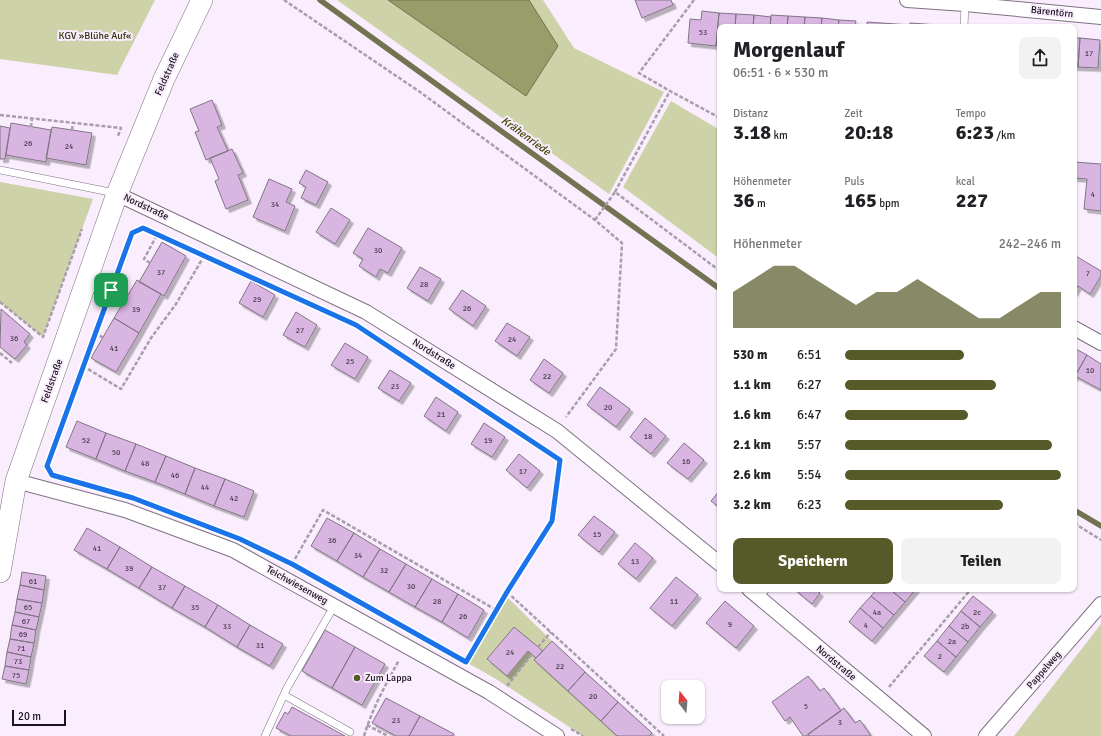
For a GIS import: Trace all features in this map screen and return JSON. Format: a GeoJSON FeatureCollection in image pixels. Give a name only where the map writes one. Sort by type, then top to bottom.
{"type":"FeatureCollection","features":[{"type":"Feature","properties":{"kind":"street","name":"Feldstraße"},"geometry":{"type":"LineString","coordinates":[[0,572],[16,481],[117,194],[164,79],[202,0]]}},
{"type":"Feature","properties":{"kind":"street","name":"Bärentörn"},"geometry":{"type":"LineString","coordinates":[[907,0],[1101,16]]}},
{"type":"Feature","properties":{"kind":"street","name":"Nordstraße"},"geometry":{"type":"LineString","coordinates":[[117,194],[366,312],[556,431],[717,562]]}},
{"type":"Feature","properties":{"kind":"street"},"geometry":{"type":"LineString","coordinates":[[1077,330],[1101,343]]}},
{"type":"Feature","properties":{"kind":"street","name":"Teichwiesenweg"},"geometry":{"type":"LineString","coordinates":[[16,481],[125,510],[233,550],[489,692],[557,736]]}},
{"type":"Feature","properties":{"kind":"street","name":"Nordstraße"},"geometry":{"type":"LineString","coordinates":[[758,592],[879,699],[924,736]]}},
{"type":"Feature","properties":{"kind":"street","name":"Pappelweg"},"geometry":{"type":"LineString","coordinates":[[986,736],[1101,604]]}},
{"type":"Feature","properties":{"kind":"lane"},"geometry":{"type":"LineString","coordinates":[[964,24],[965,4]]}},
{"type":"Feature","properties":{"kind":"lane"},"geometry":{"type":"LineString","coordinates":[[0,170],[117,194]]}},
{"type":"Feature","properties":{"kind":"lane"},"geometry":{"type":"LineString","coordinates":[[268,735],[284,695],[334,606]]}},
{"type":"Feature","properties":{"kind":"lane"},"geometry":{"type":"LineString","coordinates":[[284,695],[350,732]]}},
{"type":"Feature","properties":{"kind":"path"},"geometry":{"type":"LineString","coordinates":[[284,0],[420,92],[594,220],[622,243],[616,348],[556,431]]}},
{"type":"Feature","properties":{"kind":"path"},"geometry":{"type":"LineString","coordinates":[[694,0],[639,73],[717,116]]}},
{"type":"Feature","properties":{"kind":"path"},"geometry":{"type":"LineString","coordinates":[[594,220],[615,192],[670,91]]}},
{"type":"Feature","properties":{"kind":"path"},"geometry":{"type":"LineString","coordinates":[[0,114],[121,128],[115,142]]}},
{"type":"Feature","properties":{"kind":"path"},"geometry":{"type":"LineString","coordinates":[[31,127],[32,118]]}},
{"type":"Feature","properties":{"kind":"path"},"geometry":{"type":"LineString","coordinates":[[72,130],[73,122]]}},
{"type":"Feature","properties":{"kind":"path"},"geometry":{"type":"LineString","coordinates":[[615,192],[717,269]]}},
{"type":"Feature","properties":{"kind":"path"},"geometry":{"type":"LineString","coordinates":[[0,302],[43,337],[82,228]]}},
{"type":"Feature","properties":{"kind":"path"},"geometry":{"type":"LineString","coordinates":[[52,475],[47,466],[132,233],[143,228],[262,282]]}},
{"type":"Feature","properties":{"kind":"path"},"geometry":{"type":"LineString","coordinates":[[150,263],[144,259],[157,235]]}},
{"type":"Feature","properties":{"kind":"path"},"geometry":{"type":"LineString","coordinates":[[83,366],[121,389],[151,338],[176,304],[204,256]]}},
{"type":"Feature","properties":{"kind":"path"},"geometry":{"type":"LineString","coordinates":[[111,290],[126,299]]}},
{"type":"Feature","properties":{"kind":"path"},"geometry":{"type":"LineString","coordinates":[[95,332],[103,338]]}},
{"type":"Feature","properties":{"kind":"path"},"geometry":{"type":"LineString","coordinates":[[0,352],[12,363]]}},
{"type":"Feature","properties":{"kind":"path"},"geometry":{"type":"LineString","coordinates":[[402,356],[560,460],[552,521],[496,610],[466,662],[472,666]]}},
{"type":"Feature","properties":{"kind":"path"},"geometry":{"type":"LineString","coordinates":[[292,564],[323,510],[496,610]]}},
{"type":"Feature","properties":{"kind":"path"},"geometry":{"type":"LineString","coordinates":[[1077,525],[1101,540]]}},
{"type":"Feature","properties":{"kind":"path"},"geometry":{"type":"LineString","coordinates":[[285,561],[298,568]]}},
{"type":"Feature","properties":{"kind":"path"},"geometry":{"type":"LineString","coordinates":[[507,592],[664,736]]}},
{"type":"Feature","properties":{"kind":"path"},"geometry":{"type":"LineString","coordinates":[[879,699],[968,592]]}},
{"type":"Feature","properties":{"kind":"path"},"geometry":{"type":"LineString","coordinates":[[538,647],[551,632]]}},
{"type":"Feature","properties":{"kind":"path"},"geometry":{"type":"LineString","coordinates":[[506,686],[532,654]]}},
{"type":"Feature","properties":{"kind":"path"},"geometry":{"type":"LineString","coordinates":[[364,736],[367,725],[382,692],[400,658]]}},
{"type":"Feature","properties":{"kind":"path"},"geometry":{"type":"LineString","coordinates":[[501,683],[512,690]]}},
{"type":"Feature","properties":{"kind":"path"},"geometry":{"type":"LineString","coordinates":[[367,725],[388,736]]}},
{"type":"Feature","properties":{"kind":"path"},"geometry":{"type":"LineString","coordinates":[[569,727],[583,736]]}},
{"type":"Feature","properties":{"kind":"green space","name":"KGV »Blühe Auf«"},"geometry":{"type":"Polygon","coordinates":[[[0,0],[155,0],[117,75],[0,59],[0,0]]]}},
{"type":"Feature","properties":{"kind":"green space"},"geometry":{"type":"Polygon","coordinates":[[[337,0],[543,0],[574,48],[664,92],[609,194],[337,0]]]}},
{"type":"Feature","properties":{"kind":"green space"},"geometry":{"type":"Polygon","coordinates":[[[671,101],[717,128],[717,257],[623,187],[671,101]]]}},
{"type":"Feature","properties":{"kind":"green space"},"geometry":{"type":"Polygon","coordinates":[[[0,182],[93,199],[43,337],[0,302],[0,182]]]}},
{"type":"Feature","properties":{"kind":"green space"},"geometry":{"type":"Polygon","coordinates":[[[505,595],[552,641],[543,651],[514,628],[487,660],[507,676],[528,651],[536,658],[535,660],[617,736],[583,736],[496,679],[466,662],[505,595]]]}},
{"type":"Feature","properties":{"kind":"green space"},"geometry":{"type":"Polygon","coordinates":[[[1101,624],[1101,736],[1014,736],[1101,624]]]}},
{"type":"Feature","properties":{"kind":"shaded area"},"geometry":{"type":"Polygon","coordinates":[[[388,0],[529,0],[558,46],[526,96],[388,0]]]}},
{"type":"Feature","properties":{"kind":"building"},"geometry":{"type":"Polygon","coordinates":[[[635,0],[671,0],[673,5],[642,18],[635,0]]]}},
{"type":"Feature","properties":{"kind":"building"},"geometry":{"type":"Polygon","coordinates":[[[702,11],[719,13],[716,46],[688,43],[690,19],[701,20],[702,11]]]}},
{"type":"Feature","properties":{"kind":"building"},"geometry":{"type":"Polygon","coordinates":[[[719,13],[736,14],[735,24],[718,24],[719,13]]]}},
{"type":"Feature","properties":{"kind":"building"},"geometry":{"type":"Polygon","coordinates":[[[736,14],[754,15],[753,24],[735,24],[736,14]]]}},
{"type":"Feature","properties":{"kind":"building"},"geometry":{"type":"Polygon","coordinates":[[[754,15],[771,17],[770,24],[753,24],[754,15]]]}},
{"type":"Feature","properties":{"kind":"building"},"geometry":{"type":"Polygon","coordinates":[[[771,15],[788,16],[787,24],[770,24],[771,15]]]}},
{"type":"Feature","properties":{"kind":"building"},"geometry":{"type":"Polygon","coordinates":[[[788,16],[805,17],[804,24],[787,24],[788,16]]]}},
{"type":"Feature","properties":{"kind":"building"},"geometry":{"type":"Polygon","coordinates":[[[805,17],[822,18],[821,24],[804,24],[805,17]]]}},
{"type":"Feature","properties":{"kind":"building"},"geometry":{"type":"Polygon","coordinates":[[[822,18],[839,20],[838,24],[821,24],[822,18]]]}},
{"type":"Feature","properties":{"kind":"building"},"geometry":{"type":"Polygon","coordinates":[[[839,20],[856,21],[856,24],[838,24],[839,20]]]}},
{"type":"Feature","properties":{"kind":"building"},"geometry":{"type":"Polygon","coordinates":[[[867,22],[896,24],[867,24],[867,22]]]}},
{"type":"Feature","properties":{"kind":"building"},"geometry":{"type":"Polygon","coordinates":[[[1077,38],[1080,38],[1078,67],[1077,38]]]}},
{"type":"Feature","properties":{"kind":"building"},"geometry":{"type":"Polygon","coordinates":[[[1080,38],[1100,40],[1098,68],[1078,67],[1080,38]]]}},
{"type":"Feature","properties":{"kind":"building"},"geometry":{"type":"Polygon","coordinates":[[[212,100],[222,125],[217,127],[228,151],[206,160],[195,132],[199,131],[190,109],[212,100]]]}},
{"type":"Feature","properties":{"kind":"building"},"geometry":{"type":"Polygon","coordinates":[[[11,123],[51,130],[46,162],[6,155],[11,123]]]}},
{"type":"Feature","properties":{"kind":"building"},"geometry":{"type":"Polygon","coordinates":[[[0,126],[10,128],[5,159],[0,159],[0,126]]]}},
{"type":"Feature","properties":{"kind":"building"},"geometry":{"type":"Polygon","coordinates":[[[52,127],[92,133],[86,165],[46,158],[52,127]]]}},
{"type":"Feature","properties":{"kind":"building"},"geometry":{"type":"Polygon","coordinates":[[[232,149],[243,173],[238,175],[248,200],[226,209],[215,181],[219,179],[210,158],[232,149]]]}},
{"type":"Feature","properties":{"kind":"building"},"geometry":{"type":"Polygon","coordinates":[[[1077,162],[1101,164],[1101,211],[1084,209],[1087,179],[1077,178],[1077,162]]]}},
{"type":"Feature","properties":{"kind":"building"},"geometry":{"type":"Polygon","coordinates":[[[306,170],[328,182],[316,205],[301,198],[306,187],[299,183],[306,170]]]}},
{"type":"Feature","properties":{"kind":"building"},"geometry":{"type":"Polygon","coordinates":[[[269,179],[292,189],[286,202],[295,206],[285,231],[253,217],[269,179]]]}},
{"type":"Feature","properties":{"kind":"building"},"geometry":{"type":"Polygon","coordinates":[[[331,208],[350,220],[335,244],[316,232],[331,208]]]}},
{"type":"Feature","properties":{"kind":"building"},"geometry":{"type":"Polygon","coordinates":[[[368,228],[402,248],[388,273],[380,269],[376,277],[359,266],[363,259],[353,253],[368,228]]]}},
{"type":"Feature","properties":{"kind":"building"},"geometry":{"type":"Polygon","coordinates":[[[162,242],[186,256],[164,296],[139,282],[162,242]]]}},
{"type":"Feature","properties":{"kind":"building"},"geometry":{"type":"Polygon","coordinates":[[[1077,257],[1101,271],[1101,276],[1090,294],[1078,286],[1077,288],[1077,257]]]}},
{"type":"Feature","properties":{"kind":"building"},"geometry":{"type":"Polygon","coordinates":[[[420,267],[441,279],[428,301],[407,288],[420,267]]]}},
{"type":"Feature","properties":{"kind":"building"},"geometry":{"type":"Polygon","coordinates":[[[137,280],[161,294],[139,333],[114,318],[137,280]]]}},
{"type":"Feature","properties":{"kind":"building"},"geometry":{"type":"Polygon","coordinates":[[[251,281],[275,295],[263,317],[239,303],[251,281]]]}},
{"type":"Feature","properties":{"kind":"building"},"geometry":{"type":"Polygon","coordinates":[[[462,290],[486,306],[473,326],[449,309],[462,290]]]}},
{"type":"Feature","properties":{"kind":"building"},"geometry":{"type":"Polygon","coordinates":[[[1,309],[30,334],[24,342],[27,345],[15,359],[0,347],[1,309]]]}},
{"type":"Feature","properties":{"kind":"building"},"geometry":{"type":"Polygon","coordinates":[[[296,312],[317,325],[305,347],[283,335],[296,312]]]}},
{"type":"Feature","properties":{"kind":"building"},"geometry":{"type":"Polygon","coordinates":[[[114,318],[139,333],[116,372],[91,358],[114,318]]]}},
{"type":"Feature","properties":{"kind":"building"},"geometry":{"type":"Polygon","coordinates":[[[507,323],[530,337],[517,356],[495,341],[507,323]]]}},
{"type":"Feature","properties":{"kind":"building"},"geometry":{"type":"Polygon","coordinates":[[[345,343],[368,357],[355,379],[331,365],[345,343]]]}},
{"type":"Feature","properties":{"kind":"building"},"geometry":{"type":"Polygon","coordinates":[[[1077,350],[1087,355],[1077,373],[1077,350]]]}},
{"type":"Feature","properties":{"kind":"building"},"geometry":{"type":"Polygon","coordinates":[[[1087,355],[1101,364],[1101,390],[1077,377],[1077,372],[1087,355]]]}},
{"type":"Feature","properties":{"kind":"building"},"geometry":{"type":"Polygon","coordinates":[[[544,359],[563,373],[549,393],[530,380],[544,359]]]}},
{"type":"Feature","properties":{"kind":"building"},"geometry":{"type":"Polygon","coordinates":[[[390,370],[411,383],[399,401],[378,388],[390,370]]]}},
{"type":"Feature","properties":{"kind":"building"},"geometry":{"type":"Polygon","coordinates":[[[600,387],[630,409],[616,427],[587,405],[600,387]]]}},
{"type":"Feature","properties":{"kind":"building"},"geometry":{"type":"Polygon","coordinates":[[[436,397],[458,412],[446,431],[424,416],[436,397]]]}},
{"type":"Feature","properties":{"kind":"building"},"geometry":{"type":"Polygon","coordinates":[[[645,418],[666,436],[651,454],[630,437],[645,418]]]}},
{"type":"Feature","properties":{"kind":"building"},"geometry":{"type":"Polygon","coordinates":[[[77,421],[106,433],[96,459],[66,447],[77,421]]]}},
{"type":"Feature","properties":{"kind":"building"},"geometry":{"type":"Polygon","coordinates":[[[484,423],[505,437],[492,457],[471,444],[484,423]]]}},
{"type":"Feature","properties":{"kind":"building"},"geometry":{"type":"Polygon","coordinates":[[[106,433],[136,444],[125,471],[96,459],[106,433]]]}},
{"type":"Feature","properties":{"kind":"building"},"geometry":{"type":"Polygon","coordinates":[[[684,443],[704,460],[688,479],[667,463],[684,443]]]}},
{"type":"Feature","properties":{"kind":"building"},"geometry":{"type":"Polygon","coordinates":[[[136,444],[166,456],[155,482],[125,471],[136,444]]]}},
{"type":"Feature","properties":{"kind":"building"},"geometry":{"type":"Polygon","coordinates":[[[519,454],[540,471],[527,488],[506,470],[519,454]]]}},
{"type":"Feature","properties":{"kind":"building"},"geometry":{"type":"Polygon","coordinates":[[[166,456],[195,468],[185,494],[155,482],[166,456]]]}},
{"type":"Feature","properties":{"kind":"building"},"geometry":{"type":"Polygon","coordinates":[[[195,468],[225,479],[214,506],[185,494],[195,468]]]}},
{"type":"Feature","properties":{"kind":"building"},"geometry":{"type":"Polygon","coordinates":[[[225,479],[254,491],[244,517],[214,506],[225,479]]]}},
{"type":"Feature","properties":{"kind":"building"},"geometry":{"type":"Polygon","coordinates":[[[717,494],[717,506],[711,501],[717,494]]]}},
{"type":"Feature","properties":{"kind":"building"},"geometry":{"type":"Polygon","coordinates":[[[594,516],[615,532],[599,552],[578,535],[594,516]]]}},
{"type":"Feature","properties":{"kind":"building"},"geometry":{"type":"Polygon","coordinates":[[[327,518],[354,533],[337,561],[311,546],[327,518]]]}},
{"type":"Feature","properties":{"kind":"building"},"geometry":{"type":"Polygon","coordinates":[[[87,528],[120,547],[107,569],[74,550],[87,528]]]}},
{"type":"Feature","properties":{"kind":"building"},"geometry":{"type":"Polygon","coordinates":[[[354,533],[380,549],[363,577],[337,561],[354,533]]]}},
{"type":"Feature","properties":{"kind":"building"},"geometry":{"type":"Polygon","coordinates":[[[635,543],[653,558],[636,579],[618,564],[635,543]]]}},
{"type":"Feature","properties":{"kind":"building"},"geometry":{"type":"Polygon","coordinates":[[[120,547],[152,567],[139,588],[107,569],[120,547]]]}},
{"type":"Feature","properties":{"kind":"building"},"geometry":{"type":"Polygon","coordinates":[[[380,549],[406,564],[389,592],[363,577],[380,549]]]}},
{"type":"Feature","properties":{"kind":"building"},"geometry":{"type":"Polygon","coordinates":[[[406,564],[432,579],[415,607],[389,592],[406,564]]]}},
{"type":"Feature","properties":{"kind":"building"},"geometry":{"type":"Polygon","coordinates":[[[152,567],[185,586],[172,608],[139,588],[152,567]]]}},
{"type":"Feature","properties":{"kind":"building"},"geometry":{"type":"Polygon","coordinates":[[[22,572],[46,576],[44,590],[20,585],[22,572]]]}},
{"type":"Feature","properties":{"kind":"building"},"geometry":{"type":"Polygon","coordinates":[[[676,577],[698,595],[672,626],[650,608],[676,577]]]}},
{"type":"Feature","properties":{"kind":"building"},"geometry":{"type":"Polygon","coordinates":[[[432,579],[458,594],[442,622],[415,607],[432,579]]]}},
{"type":"Feature","properties":{"kind":"building"},"geometry":{"type":"Polygon","coordinates":[[[20,585],[44,590],[42,603],[17,599],[20,585]]]}},
{"type":"Feature","properties":{"kind":"building"},"geometry":{"type":"Polygon","coordinates":[[[185,586],[218,605],[205,627],[172,608],[185,586]]]}},
{"type":"Feature","properties":{"kind":"building"},"geometry":{"type":"Polygon","coordinates":[[[798,592],[820,593],[812,604],[798,592]]]}},
{"type":"Feature","properties":{"kind":"building"},"geometry":{"type":"Polygon","coordinates":[[[874,592],[893,592],[905,602],[894,615],[871,596],[874,592]]]}},
{"type":"Feature","properties":{"kind":"building"},"geometry":{"type":"Polygon","coordinates":[[[893,592],[913,592],[905,602],[893,592]]]}},
{"type":"Feature","properties":{"kind":"building"},"geometry":{"type":"Polygon","coordinates":[[[458,594],[484,610],[468,638],[442,622],[458,594]]]}},
{"type":"Feature","properties":{"kind":"building"},"geometry":{"type":"Polygon","coordinates":[[[871,596],[894,615],[883,628],[860,608],[871,596]]]}},
{"type":"Feature","properties":{"kind":"building"},"geometry":{"type":"Polygon","coordinates":[[[973,596],[993,612],[980,627],[961,611],[973,596]]]}},
{"type":"Feature","properties":{"kind":"building"},"geometry":{"type":"Polygon","coordinates":[[[17,599],[42,603],[39,617],[15,612],[17,599]]]}},
{"type":"Feature","properties":{"kind":"building"},"geometry":{"type":"Polygon","coordinates":[[[725,601],[754,626],[736,648],[706,623],[725,601]]]}},
{"type":"Feature","properties":{"kind":"building"},"geometry":{"type":"Polygon","coordinates":[[[218,605],[250,625],[237,647],[205,627],[218,605]]]}},
{"type":"Feature","properties":{"kind":"building"},"geometry":{"type":"Polygon","coordinates":[[[860,608],[883,628],[872,641],[849,622],[860,608]]]}},
{"type":"Feature","properties":{"kind":"building"},"geometry":{"type":"Polygon","coordinates":[[[961,611],[980,627],[968,642],[949,626],[961,611]]]}},
{"type":"Feature","properties":{"kind":"building"},"geometry":{"type":"Polygon","coordinates":[[[15,612],[39,617],[36,630],[12,625],[15,612]]]}},
{"type":"Feature","properties":{"kind":"building"},"geometry":{"type":"Polygon","coordinates":[[[12,625],[36,630],[34,643],[10,639],[12,625]]]}},
{"type":"Feature","properties":{"kind":"building"},"geometry":{"type":"Polygon","coordinates":[[[250,625],[283,644],[270,666],[237,647],[250,625]]]}},
{"type":"Feature","properties":{"kind":"building"},"geometry":{"type":"Polygon","coordinates":[[[949,626],[968,642],[956,657],[937,641],[949,626]]]}},
{"type":"Feature","properties":{"kind":"building"},"geometry":{"type":"Polygon","coordinates":[[[514,627],[543,651],[536,658],[528,651],[507,676],[487,659],[514,627]]]}},
{"type":"Feature","properties":{"kind":"building"},"geometry":{"type":"Polygon","coordinates":[[[325,630],[355,647],[332,688],[302,671],[325,630]]]}},
{"type":"Feature","properties":{"kind":"building"},"geometry":{"type":"Polygon","coordinates":[[[10,639],[34,643],[31,657],[7,652],[10,639]]]}},
{"type":"Feature","properties":{"kind":"building"},"geometry":{"type":"Polygon","coordinates":[[[552,641],[585,672],[568,691],[534,660],[552,641]]]}},
{"type":"Feature","properties":{"kind":"building"},"geometry":{"type":"Polygon","coordinates":[[[937,641],[956,657],[944,672],[924,656],[937,641]]]}},
{"type":"Feature","properties":{"kind":"building"},"geometry":{"type":"Polygon","coordinates":[[[355,647],[385,664],[362,705],[332,688],[355,647]]]}},
{"type":"Feature","properties":{"kind":"building"},"geometry":{"type":"Polygon","coordinates":[[[7,652],[31,657],[29,670],[5,666],[7,652]]]}},
{"type":"Feature","properties":{"kind":"building"},"geometry":{"type":"Polygon","coordinates":[[[5,666],[29,670],[26,684],[2,679],[5,666]]]}},
{"type":"Feature","properties":{"kind":"building"},"geometry":{"type":"Polygon","coordinates":[[[585,672],[618,702],[601,721],[568,691],[585,672]]]}},
{"type":"Feature","properties":{"kind":"building"},"geometry":{"type":"Polygon","coordinates":[[[808,676],[820,691],[824,688],[841,711],[806,736],[803,736],[790,717],[785,721],[772,702],[808,676]]]}},
{"type":"Feature","properties":{"kind":"building"},"geometry":{"type":"Polygon","coordinates":[[[386,698],[420,716],[409,736],[396,736],[372,723],[386,698]]]}},
{"type":"Feature","properties":{"kind":"building"},"geometry":{"type":"Polygon","coordinates":[[[618,702],[652,733],[649,736],[617,736],[601,721],[618,702]]]}},
{"type":"Feature","properties":{"kind":"building"},"geometry":{"type":"Polygon","coordinates":[[[292,707],[345,736],[291,736],[276,728],[285,712],[288,714],[292,707]]]}},
{"type":"Feature","properties":{"kind":"building"},"geometry":{"type":"Polygon","coordinates":[[[844,708],[855,723],[860,720],[871,736],[809,736],[808,734],[844,708]]]}},
{"type":"Feature","properties":{"kind":"building"},"geometry":{"type":"Polygon","coordinates":[[[420,716],[454,734],[453,736],[409,736],[420,716]]]}},
{"type":"Feature","properties":{"kind":"waterway","name":"Krähenriede"},"geometry":{"type":"LineString","coordinates":[[320,0],[717,287]]}},
{"type":"Feature","properties":{"kind":"waterway","name":"Krähenriede"},"geometry":{"type":"LineString","coordinates":[[1077,512],[1101,526]]}},
{"type":"Feature","properties":{"kind":"place","name":"Zum Lappa"},"geometry":{"type":"Point","coordinates":[357,678]}},
{"type":"Feature","properties":{"kind":"route"},"geometry":{"type":"LineString","coordinates":[[143,228],[356,325],[560,460],[552,521],[507,592],[466,662],[292,564],[240,539],[133,498],[52,475],[47,466],[111,290],[132,233],[143,228]]}}]}
